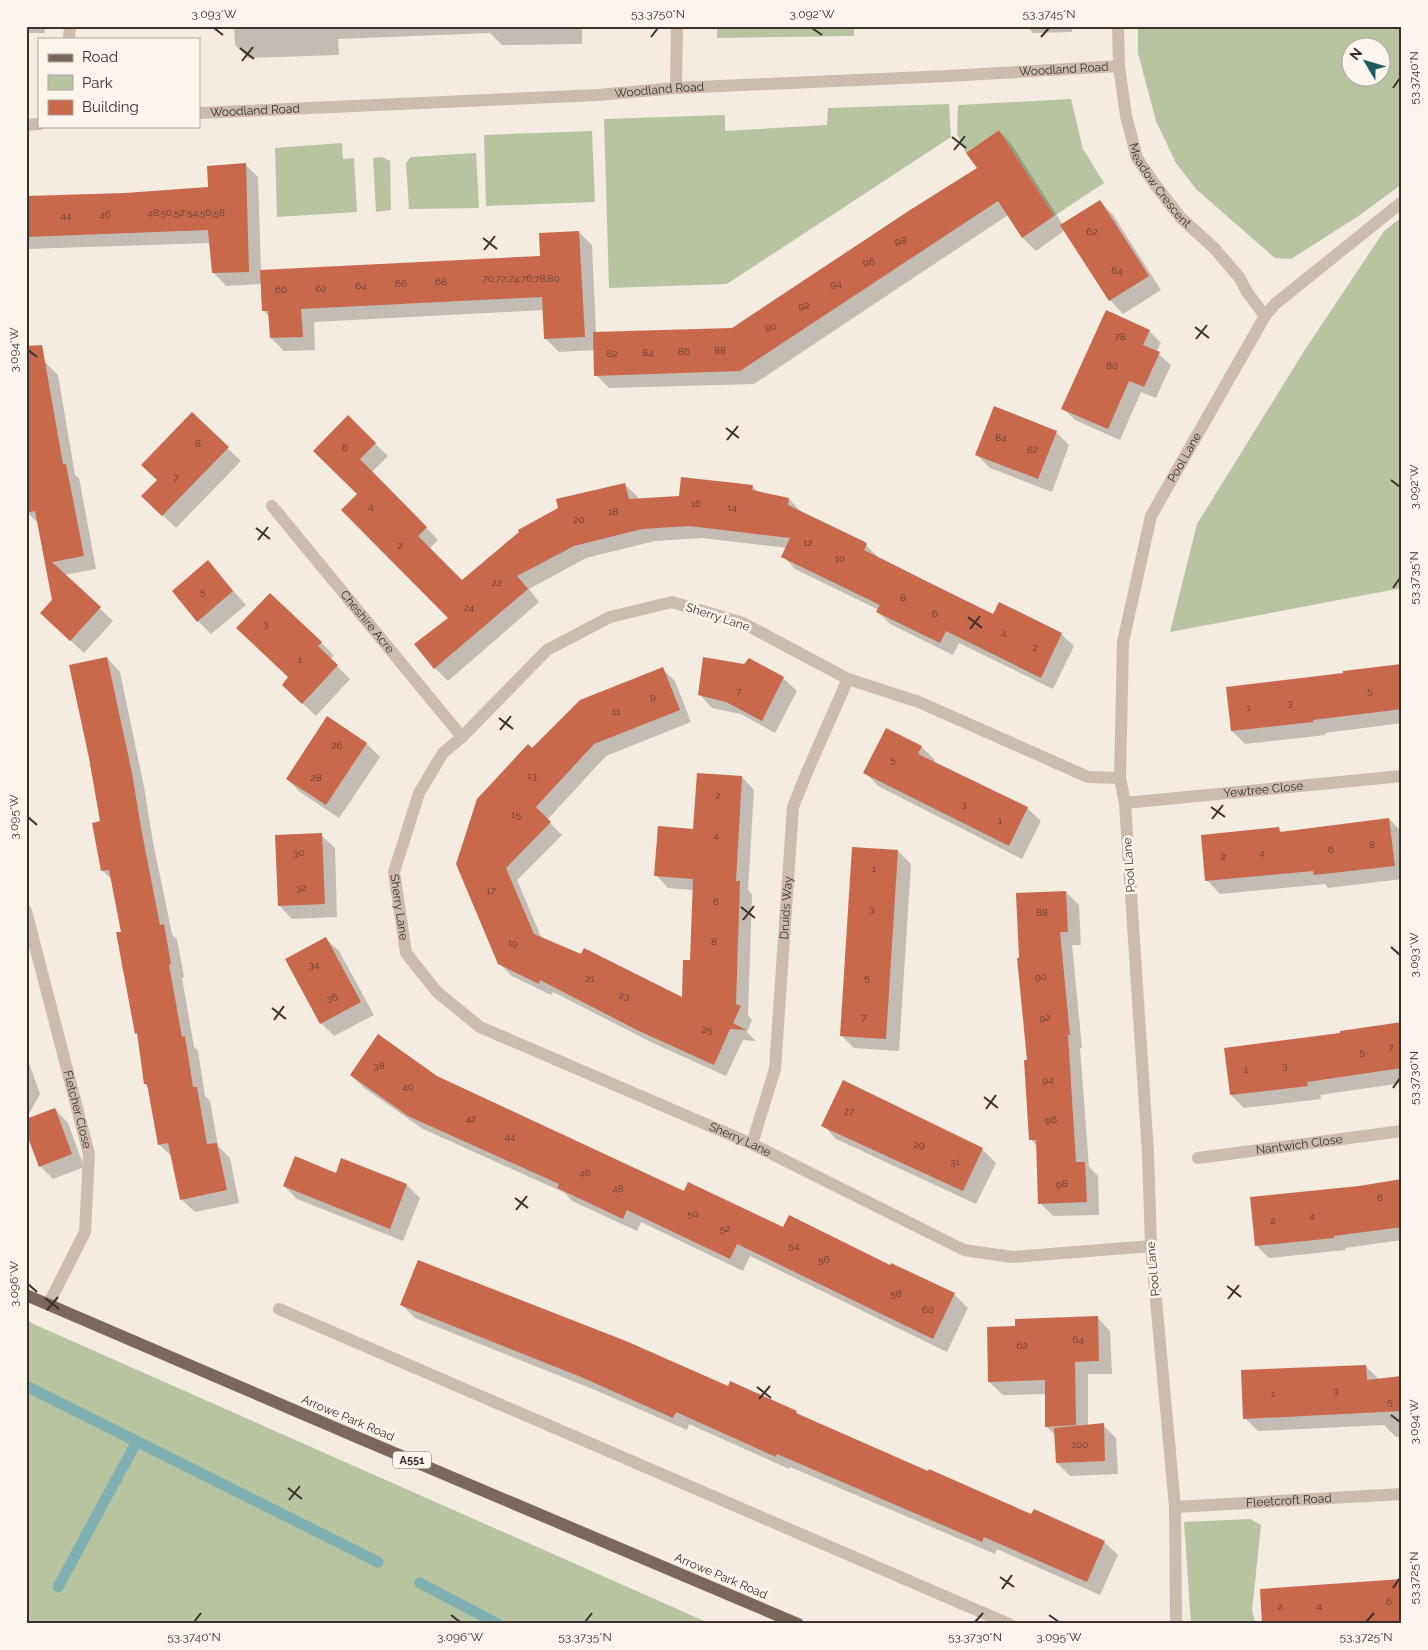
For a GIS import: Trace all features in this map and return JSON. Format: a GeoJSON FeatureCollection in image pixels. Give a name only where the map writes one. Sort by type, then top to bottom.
{"type":"FeatureCollection","features":[{"type":"Feature","properties":{"kind":"main road","name":"Arrowe Park Road"},"geometry":{"type":"LineString","coordinates":[[26,1295],[798,1624]]}},
{"type":"Feature","properties":{"kind":"street"},"geometry":{"type":"LineString","coordinates":[[676,88],[677,26]]}},
{"type":"Feature","properties":{"kind":"street","name":"Meadow Crescent"},"geometry":{"type":"LineString","coordinates":[[1118,26],[1119,66],[1126,116],[1138,158],[1181,218],[1214,248],[1238,277],[1265,316]]}},
{"type":"Feature","properties":{"kind":"street","name":"Woodland Road"},"geometry":{"type":"LineString","coordinates":[[200,114],[588,96],[676,88],[948,76],[1119,66]]}},
{"type":"Feature","properties":{"kind":"street","name":"Pool Lane"},"geometry":{"type":"LineString","coordinates":[[1176,1624],[1175,1507],[1151,1246],[1148,1153],[1125,803],[1120,778],[1123,642],[1151,516],[1265,316],[1275,304],[1402,202]]}},
{"type":"Feature","properties":{"kind":"street","name":"Cheshire Acre"},"geometry":{"type":"LineString","coordinates":[[272,506],[462,736]]}},
{"type":"Feature","properties":{"kind":"street","name":"Sherry Lane"},"geometry":{"type":"LineString","coordinates":[[1120,778],[1088,777],[919,702],[848,679],[744,623],[672,602],[610,617],[548,650],[443,753],[419,794],[394,872],[406,953],[437,992],[480,1027],[752,1144],[964,1250],[1012,1257],[1151,1246]]}},
{"type":"Feature","properties":{"kind":"street","name":"Druids Way"},"geometry":{"type":"LineString","coordinates":[[752,1144],[775,1069],[793,807],[848,679]]}},
{"type":"Feature","properties":{"kind":"street","name":"Yewtree Close"},"geometry":{"type":"LineString","coordinates":[[1125,803],[1402,776]]}},
{"type":"Feature","properties":{"kind":"street","name":"Fletcher Close"},"geometry":{"type":"LineString","coordinates":[[26,911],[89,1154],[85,1232],[48,1305]]}},
{"type":"Feature","properties":{"kind":"street","name":"Nantwich Close"},"geometry":{"type":"LineString","coordinates":[[1198,1158],[1402,1131]]}},
{"type":"Feature","properties":{"kind":"street"},"geometry":{"type":"LineString","coordinates":[[279,1309],[1010,1624]]}},
{"type":"Feature","properties":{"kind":"street","name":"Fleetcroft Road"},"geometry":{"type":"LineString","coordinates":[[1175,1507],[1402,1494]]}},
{"type":"Feature","properties":{"kind":"green space"},"geometry":{"type":"Polygon","coordinates":[[[717,26],[854,26],[854,36],[717,38],[717,26]]]}},
{"type":"Feature","properties":{"kind":"green space"},"geometry":{"type":"Polygon","coordinates":[[[1138,26],[1402,26],[1402,184],[1357,217],[1291,259],[1275,258],[1196,189],[1176,163],[1156,121],[1138,53],[1138,26]]]}},
{"type":"Feature","properties":{"kind":"green space"},"geometry":{"type":"Polygon","coordinates":[[[1071,99],[1083,149],[1104,183],[1054,216],[999,130],[966,153],[957,134],[958,105],[1071,99]]]}},
{"type":"Feature","properties":{"kind":"green space"},"geometry":{"type":"Polygon","coordinates":[[[949,104],[951,137],[727,284],[609,288],[604,119],[725,115],[725,131],[827,125],[828,108],[949,104]]]}},
{"type":"Feature","properties":{"kind":"green space"},"geometry":{"type":"Polygon","coordinates":[[[592,131],[595,202],[486,206],[484,135],[592,131]]]}},
{"type":"Feature","properties":{"kind":"green space"},"geometry":{"type":"Polygon","coordinates":[[[342,143],[343,159],[354,158],[357,212],[277,217],[275,148],[342,143]]]}},
{"type":"Feature","properties":{"kind":"green space"},"geometry":{"type":"Polygon","coordinates":[[[476,153],[479,208],[409,209],[406,163],[411,157],[476,153]]]}},
{"type":"Feature","properties":{"kind":"green space"},"geometry":{"type":"Polygon","coordinates":[[[382,157],[390,161],[391,210],[376,212],[373,158],[382,157]]]}},
{"type":"Feature","properties":{"kind":"green space"},"geometry":{"type":"Polygon","coordinates":[[[1402,217],[1402,588],[1170,632],[1197,524],[1306,348],[1384,231],[1402,217]]]}},
{"type":"Feature","properties":{"kind":"green space"},"geometry":{"type":"Polygon","coordinates":[[[26,1320],[38,1326],[711,1624],[26,1624],[26,1320]]]}},
{"type":"Feature","properties":{"kind":"green space"},"geometry":{"type":"Polygon","coordinates":[[[1250,1519],[1261,1525],[1252,1611],[1256,1624],[1191,1624],[1184,1522],[1250,1519]]]}},
{"type":"Feature","properties":{"kind":"building"},"geometry":{"type":"Polygon","coordinates":[[[999,130],[1054,216],[1022,238],[998,201],[740,371],[594,376],[593,332],[732,328],[977,168],[966,153],[999,130]]]}},
{"type":"Feature","properties":{"kind":"building"},"geometry":{"type":"Polygon","coordinates":[[[246,163],[249,272],[212,273],[208,230],[26,237],[26,196],[125,193],[208,187],[207,166],[246,163]]]}},
{"type":"Feature","properties":{"kind":"building"},"geometry":{"type":"Polygon","coordinates":[[[1100,200],[1149,276],[1109,301],[1060,225],[1100,200]]]}},
{"type":"Feature","properties":{"kind":"building"},"geometry":{"type":"Polygon","coordinates":[[[579,231],[585,337],[544,339],[542,297],[301,309],[303,337],[270,338],[268,311],[262,311],[260,270],[540,256],[539,233],[579,231]]]}},
{"type":"Feature","properties":{"kind":"building"},"geometry":{"type":"Polygon","coordinates":[[[1106,310],[1150,330],[1143,345],[1160,352],[1144,387],[1129,381],[1108,429],[1061,409],[1106,310]]]}},
{"type":"Feature","properties":{"kind":"building"},"geometry":{"type":"Polygon","coordinates":[[[42,345],[63,464],[66,464],[84,556],[52,562],[101,607],[70,641],[40,613],[52,600],[35,511],[26,513],[26,346],[42,345]]]}},
{"type":"Feature","properties":{"kind":"building"},"geometry":{"type":"Polygon","coordinates":[[[994,406],[1057,431],[1038,479],[975,455],[994,406]]]}},
{"type":"Feature","properties":{"kind":"building"},"geometry":{"type":"Polygon","coordinates":[[[192,412],[229,447],[162,516],[141,496],[157,480],[141,465],[192,412]]]}},
{"type":"Feature","properties":{"kind":"building"},"geometry":{"type":"Polygon","coordinates":[[[348,415],[376,443],[360,459],[427,527],[418,536],[462,580],[519,532],[518,530],[558,508],[556,499],[625,483],[629,499],[679,496],[681,477],[753,485],[752,490],[789,498],[788,505],[865,542],[867,544],[864,550],[930,583],[993,614],[999,602],[1062,633],[1041,678],[946,631],[940,643],[876,612],[880,605],[781,557],[790,538],[689,526],[642,529],[574,546],[517,576],[528,589],[434,669],[414,644],[448,618],[341,510],[357,494],[313,451],[348,415]]]}},
{"type":"Feature","properties":{"kind":"building"},"geometry":{"type":"Polygon","coordinates":[[[208,560],[233,591],[197,622],[172,591],[208,560]]]}},
{"type":"Feature","properties":{"kind":"building"},"geometry":{"type":"Polygon","coordinates":[[[270,593],[322,642],[318,646],[338,665],[302,704],[282,685],[288,677],[236,628],[270,593]]]}},
{"type":"Feature","properties":{"kind":"building"},"geometry":{"type":"Polygon","coordinates":[[[107,657],[132,773],[160,925],[164,924],[171,964],[169,965],[182,1037],[185,1036],[193,1087],[197,1087],[207,1144],[217,1143],[227,1190],[180,1200],[168,1143],[158,1145],[147,1084],[144,1084],[137,1033],[135,1034],[116,932],[121,932],[109,870],[101,871],[92,823],[100,821],[69,665],[107,657]]]}},
{"type":"Feature","properties":{"kind":"building"},"geometry":{"type":"Polygon","coordinates":[[[703,657],[744,664],[749,658],[784,677],[762,721],[726,702],[698,695],[703,657]]]}},
{"type":"Feature","properties":{"kind":"building"},"geometry":{"type":"Polygon","coordinates":[[[1402,664],[1402,709],[1313,720],[1313,722],[1231,731],[1226,687],[1402,664]]]}},
{"type":"Feature","properties":{"kind":"building"},"geometry":{"type":"Polygon","coordinates":[[[663,667],[680,710],[594,744],[536,807],[551,822],[506,868],[534,934],[581,954],[584,948],[682,997],[683,960],[690,960],[693,879],[654,876],[658,826],[693,829],[697,773],[742,776],[736,881],[740,881],[736,1004],[741,1006],[733,1023],[746,1030],[730,1029],[714,1065],[639,1031],[540,980],[539,984],[498,964],[456,864],[477,799],[528,744],[532,748],[580,700],[663,667]]]}},
{"type":"Feature","properties":{"kind":"building"},"geometry":{"type":"Polygon","coordinates":[[[327,716],[367,743],[326,805],[286,779],[327,716]]]}},
{"type":"Feature","properties":{"kind":"building"},"geometry":{"type":"Polygon","coordinates":[[[886,728],[922,746],[918,754],[1028,807],[1009,846],[863,773],[886,728]]]}},
{"type":"Feature","properties":{"kind":"building"},"geometry":{"type":"Polygon","coordinates":[[[1389,818],[1395,866],[1314,875],[1313,871],[1205,881],[1201,835],[1279,827],[1280,832],[1389,818]]]}},
{"type":"Feature","properties":{"kind":"building"},"geometry":{"type":"Polygon","coordinates":[[[322,833],[325,904],[278,906],[275,835],[322,833]]]}},
{"type":"Feature","properties":{"kind":"building"},"geometry":{"type":"Polygon","coordinates":[[[852,847],[898,850],[886,1039],[840,1036],[852,847]]]}},
{"type":"Feature","properties":{"kind":"building"},"geometry":{"type":"Polygon","coordinates":[[[1066,891],[1068,932],[1060,932],[1070,1035],[1068,1035],[1076,1162],[1085,1162],[1087,1202],[1038,1204],[1036,1140],[1029,1140],[1024,1060],[1027,1060],[1017,958],[1019,958],[1016,893],[1066,891]]]}},
{"type":"Feature","properties":{"kind":"building"},"geometry":{"type":"Polygon","coordinates":[[[326,937],[361,1002],[320,1024],[285,959],[326,937]]]}},
{"type":"Feature","properties":{"kind":"building"},"geometry":{"type":"Polygon","coordinates":[[[1402,1022],[1402,1068],[1307,1082],[1308,1086],[1230,1095],[1224,1048],[1340,1033],[1340,1031],[1402,1022]]]}},
{"type":"Feature","properties":{"kind":"building"},"geometry":{"type":"Polygon","coordinates":[[[378,1034],[437,1076],[684,1191],[688,1182],[783,1227],[789,1215],[890,1265],[891,1263],[955,1293],[933,1339],[737,1244],[730,1259],[627,1210],[623,1219],[557,1188],[559,1184],[408,1116],[350,1075],[378,1034]]]}},
{"type":"Feature","properties":{"kind":"building"},"geometry":{"type":"Polygon","coordinates":[[[843,1080],[983,1148],[963,1191],[821,1126],[843,1080]]]}},
{"type":"Feature","properties":{"kind":"building"},"geometry":{"type":"Polygon","coordinates":[[[55,1108],[72,1154],[39,1167],[26,1132],[26,1119],[55,1108]]]}},
{"type":"Feature","properties":{"kind":"building"},"geometry":{"type":"Polygon","coordinates":[[[295,1156],[336,1173],[341,1158],[407,1184],[390,1229],[283,1186],[295,1156]]]}},
{"type":"Feature","properties":{"kind":"building"},"geometry":{"type":"Polygon","coordinates":[[[1402,1179],[1402,1227],[1334,1236],[1334,1238],[1255,1246],[1250,1197],[1359,1186],[1402,1179]]]}},
{"type":"Feature","properties":{"kind":"building"},"geometry":{"type":"Polygon","coordinates":[[[418,1260],[626,1341],[728,1386],[730,1381],[797,1411],[796,1413],[928,1471],[929,1469],[1031,1514],[1034,1509],[1105,1541],[1087,1582],[984,1537],[982,1542],[777,1454],[776,1457],[676,1412],[673,1418],[581,1377],[400,1305],[418,1260]]]}},
{"type":"Feature","properties":{"kind":"building"},"geometry":{"type":"Polygon","coordinates":[[[1098,1316],[1099,1361],[1075,1362],[1076,1425],[1045,1427],[1045,1380],[988,1382],[987,1327],[1015,1326],[1015,1319],[1098,1316]]]}},
{"type":"Feature","properties":{"kind":"building"},"geometry":{"type":"Polygon","coordinates":[[[1366,1365],[1367,1380],[1402,1376],[1402,1411],[1243,1419],[1241,1370],[1366,1365]]]}},
{"type":"Feature","properties":{"kind":"building"},"geometry":{"type":"Polygon","coordinates":[[[1104,1423],[1105,1461],[1056,1463],[1054,1428],[1104,1423]]]}},
{"type":"Feature","properties":{"kind":"building"},"geometry":{"type":"Polygon","coordinates":[[[1402,1579],[1402,1624],[1262,1624],[1260,1589],[1402,1579]]]}},
{"type":"Feature","properties":{"kind":"waterway"},"geometry":{"type":"LineString","coordinates":[[26,1386],[378,1562]]}},
{"type":"Feature","properties":{"kind":"waterway"},"geometry":{"type":"LineString","coordinates":[[58,1587],[137,1441]]}},
{"type":"Feature","properties":{"kind":"waterway"},"geometry":{"type":"LineString","coordinates":[[420,1583],[498,1624]]}}]}
